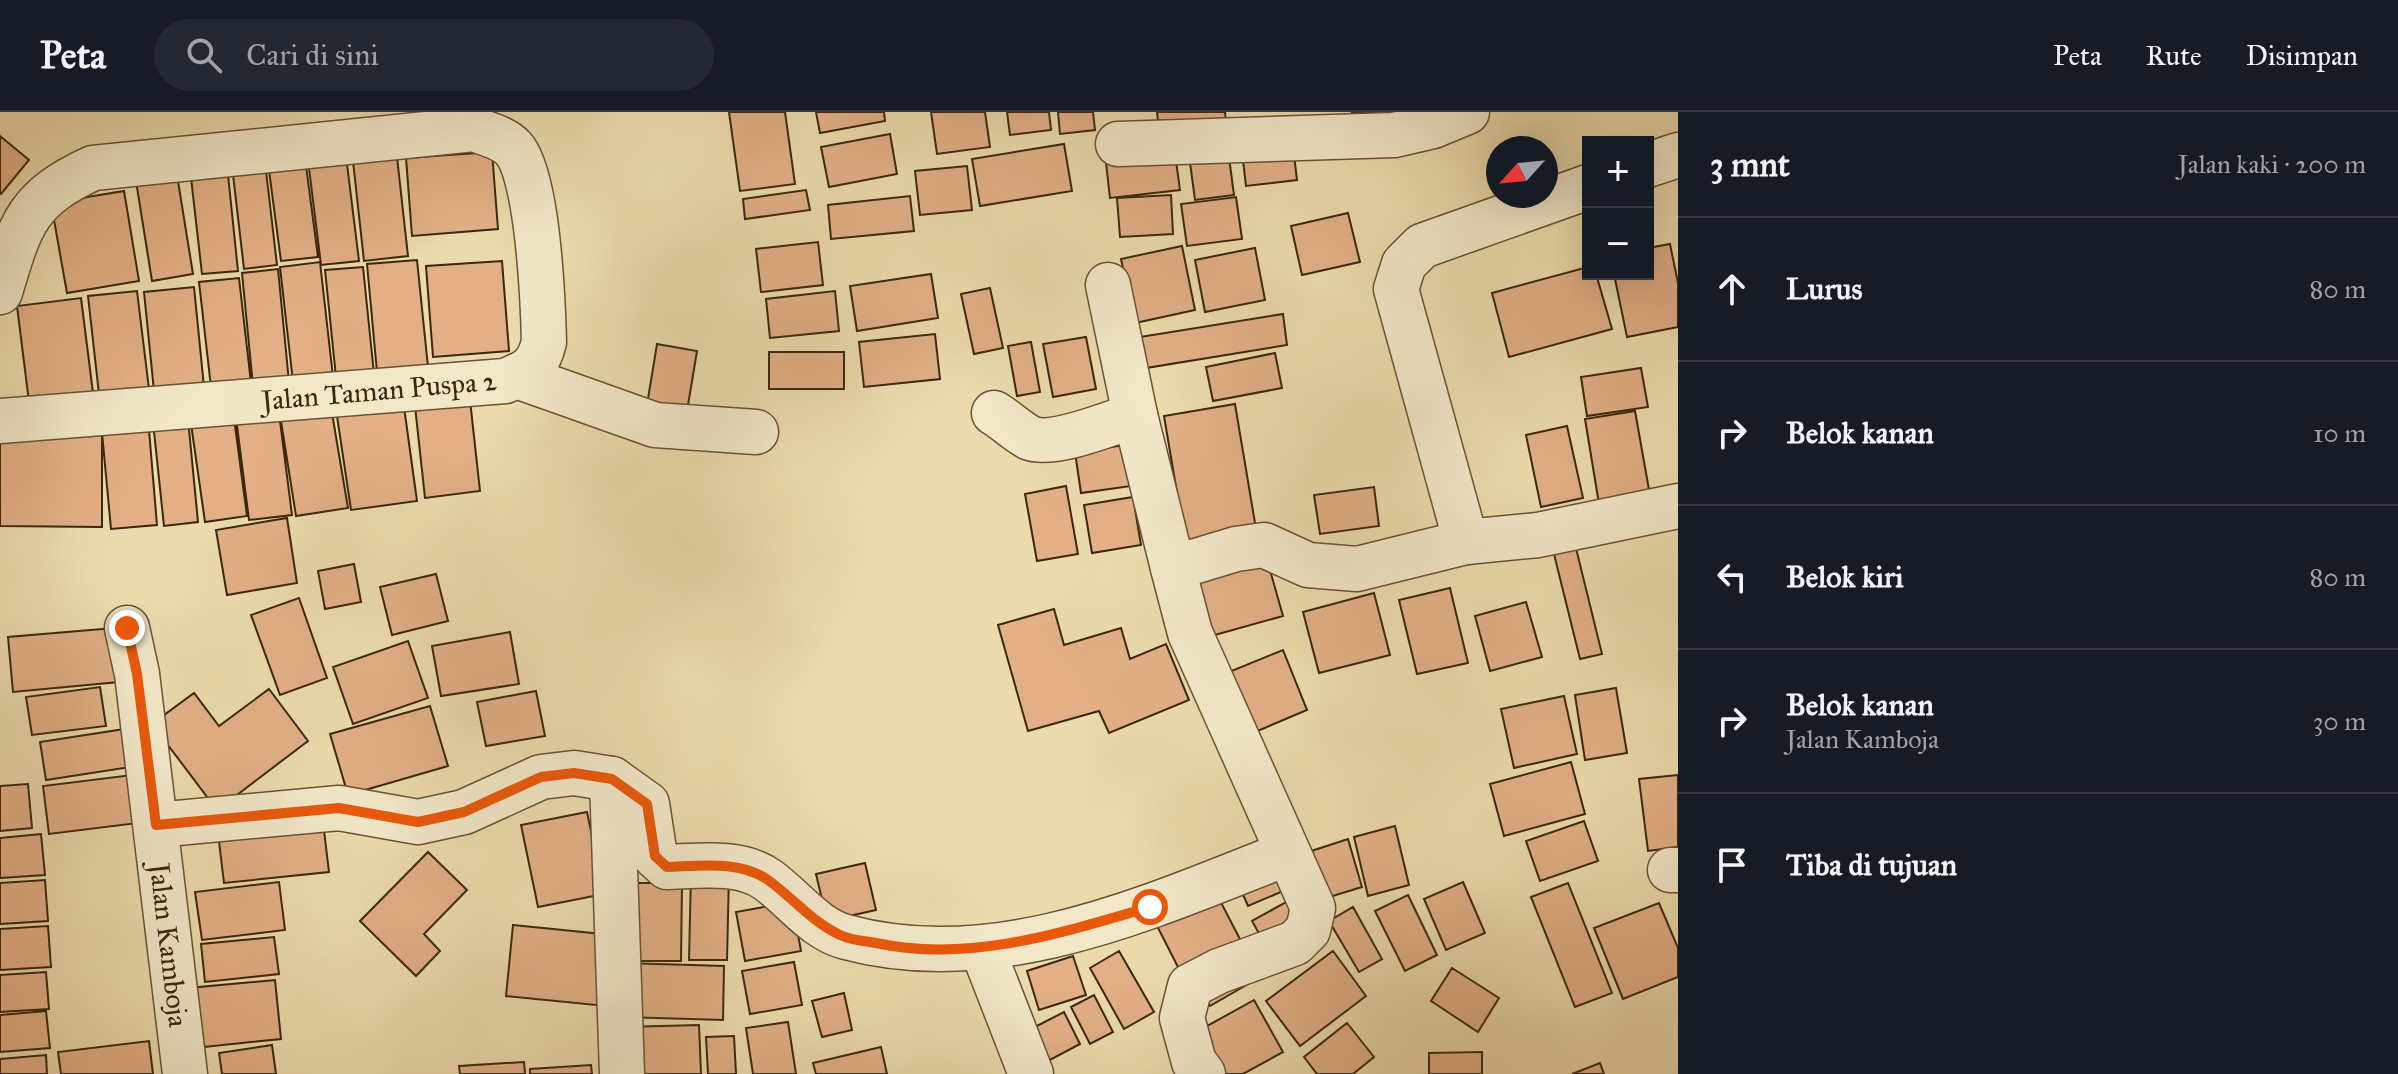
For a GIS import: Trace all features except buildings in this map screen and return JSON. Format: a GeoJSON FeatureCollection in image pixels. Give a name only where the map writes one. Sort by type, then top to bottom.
{"type":"FeatureCollection","features":[{"type":"Feature","properties":{"kind":"street"},"geometry":{"type":"LineString","coordinates":[[1118,144],[1394,135],[1433,126],[1467,112]]}},
{"type":"Feature","properties":{"kind":"street","name":"Jalan Taman Puspa 2"},"geometry":{"type":"LineString","coordinates":[[0,292],[17,234],[33,206],[65,180],[93,168],[474,129],[502,140],[513,148],[524,165],[534,213],[544,325],[540,359],[532,368],[505,381],[0,421]]}},
{"type":"Feature","properties":{"kind":"street"},"geometry":{"type":"LineString","coordinates":[[1654,163],[1678,155]]}},
{"type":"Feature","properties":{"kind":"street"},"geometry":{"type":"LineString","coordinates":[[1466,542],[1396,289],[1404,264],[1422,246],[1582,189]]}},
{"type":"Feature","properties":{"kind":"street"},"geometry":{"type":"LineString","coordinates":[[1108,285],[1135,415],[1190,633],[1313,908],[1308,930],[1295,943],[1219,971],[1190,986],[1182,1018],[1194,1062],[1203,1074]]}},
{"type":"Feature","properties":{"kind":"street"},"geometry":{"type":"LineString","coordinates":[[517,376],[655,425],[756,432]]}},
{"type":"Feature","properties":{"kind":"street"},"geometry":{"type":"LineString","coordinates":[[994,413],[1027,437],[1040,441],[1135,415]]}},
{"type":"Feature","properties":{"kind":"street"},"geometry":{"type":"LineString","coordinates":[[1173,568],[1236,549],[1264,545],[1308,565],[1357,569],[1466,542],[1538,535],[1678,506]]}},
{"type":"Feature","properties":{"kind":"street","name":"Jalan Kamboja"},"geometry":{"type":"LineString","coordinates":[[127,628],[137,674],[185,1074]]}},
{"type":"Feature","properties":{"kind":"street"},"geometry":{"type":"LineString","coordinates":[[156,825],[339,808],[418,822],[464,812],[541,777],[574,773],[612,779],[647,804],[655,856],[667,867],[720,866],[751,872],[766,878],[818,923],[843,937],[901,949],[982,948],[1046,938],[1150,907],[1288,853]]}},
{"type":"Feature","properties":{"kind":"street"},"geometry":{"type":"LineString","coordinates":[[612,779],[622,1074]]}},
{"type":"Feature","properties":{"kind":"street"},"geometry":{"type":"LineString","coordinates":[[982,948],[1031,1074]]}},
{"type":"Feature","properties":{"kind":"route"},"geometry":{"type":"LineString","coordinates":[[127,628],[137,674],[156,825],[339,808],[418,822],[464,812],[541,777],[574,773],[612,779],[647,804],[655,856],[667,867],[720,866],[751,872],[766,878],[818,923],[843,937],[901,949],[982,948],[1046,938],[1150,907]]}}]}
